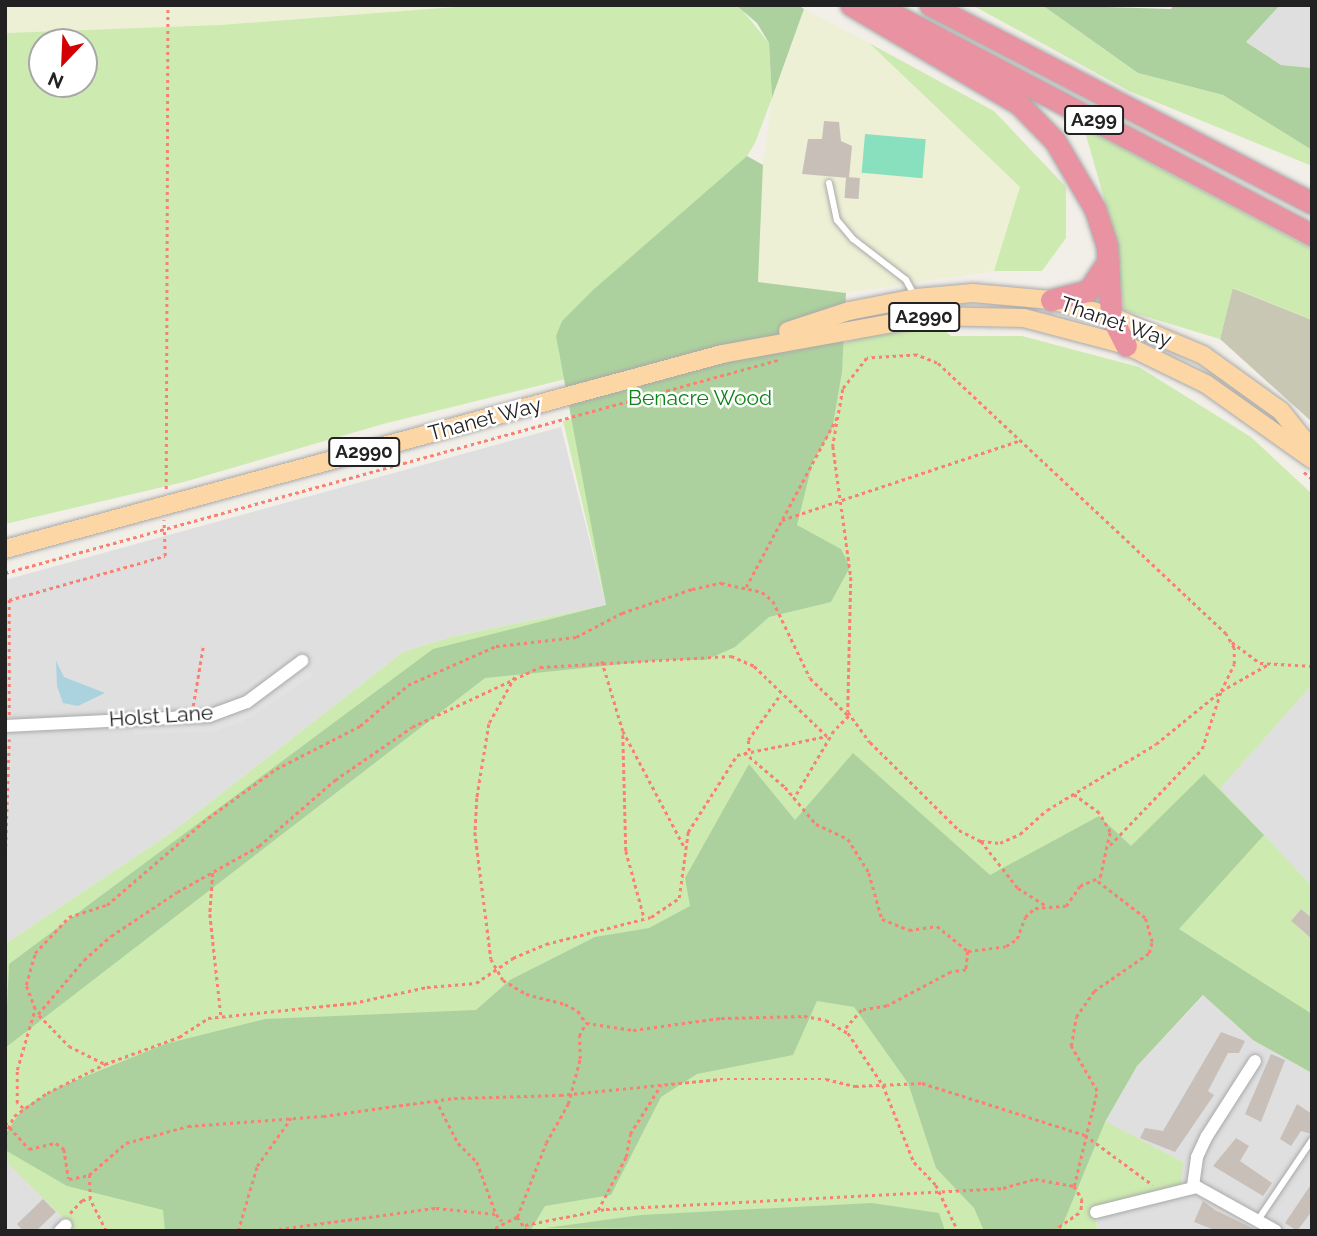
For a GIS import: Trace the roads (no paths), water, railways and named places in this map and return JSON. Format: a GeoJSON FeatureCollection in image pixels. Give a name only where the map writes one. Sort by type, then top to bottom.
{"type":"FeatureCollection","features":[{"type":"Feature","properties":{"kind":"highway"},"geometry":{"type":"LineString","coordinates":[[851,5],[1019,104],[1078,174],[1099,219],[1108,260],[1111,316],[1126,345]]}},
{"type":"Feature","properties":{"kind":"highway","name":"A299"},"geometry":{"type":"LineString","coordinates":[[876,5],[1312,235]]}},
{"type":"Feature","properties":{"kind":"highway","name":"A299"},"geometry":{"type":"LineString","coordinates":[[930,5],[1312,203]]}},
{"type":"Feature","properties":{"kind":"highway"},"geometry":{"type":"LineString","coordinates":[[1145,115],[1312,187]]}},
{"type":"Feature","properties":{"kind":"highway"},"geometry":{"type":"LineString","coordinates":[[1051,300],[1088,291],[1101,278],[1108,260]]}},
{"type":"Feature","properties":{"kind":"main road","name":"Thanet Way"},"geometry":{"type":"LineString","coordinates":[[5,549],[722,354],[834,315],[916,298],[973,293],[1051,300],[1111,316],[1179,343],[1224,369],[1281,411],[1312,450]]}},
{"type":"Feature","properties":{"kind":"main road","name":"Thanet Way"},"geometry":{"type":"LineString","coordinates":[[722,354],[879,323],[957,314],[1046,321],[1126,345],[1206,384],[1307,465]]}},
{"type":"Feature","properties":{"kind":"street","name":"Holst Lane"},"geometry":{"type":"LineString","coordinates":[[7,725],[191,716],[238,706],[302,661]]}},
{"type":"Feature","properties":{"kind":"street"},"geometry":{"type":"LineString","coordinates":[[1193,1186],[1197,1157],[1207,1136],[1255,1061]]}},
{"type":"Feature","properties":{"kind":"street"},"geometry":{"type":"LineString","coordinates":[[1096,1212],[1193,1186],[1276,1231]]}},
{"type":"Feature","properties":{"kind":"lane"},"geometry":{"type":"LineString","coordinates":[[829,183],[837,220],[853,240],[906,280],[916,298]]}},
{"type":"Feature","properties":{"kind":"lane"},"geometry":{"type":"LineString","coordinates":[[1258,1220],[1312,1140]]}},
{"type":"Feature","properties":{"kind":"water"},"geometry":{"type":"Polygon","coordinates":[[[56,661],[64,677],[105,693],[78,706],[63,703],[57,686],[56,661]]]}},
{"type":"Feature","properties":{"kind":"park label","name":"Benacre Wood"},"geometry":{"type":"Point","coordinates":[700,398]}}]}
